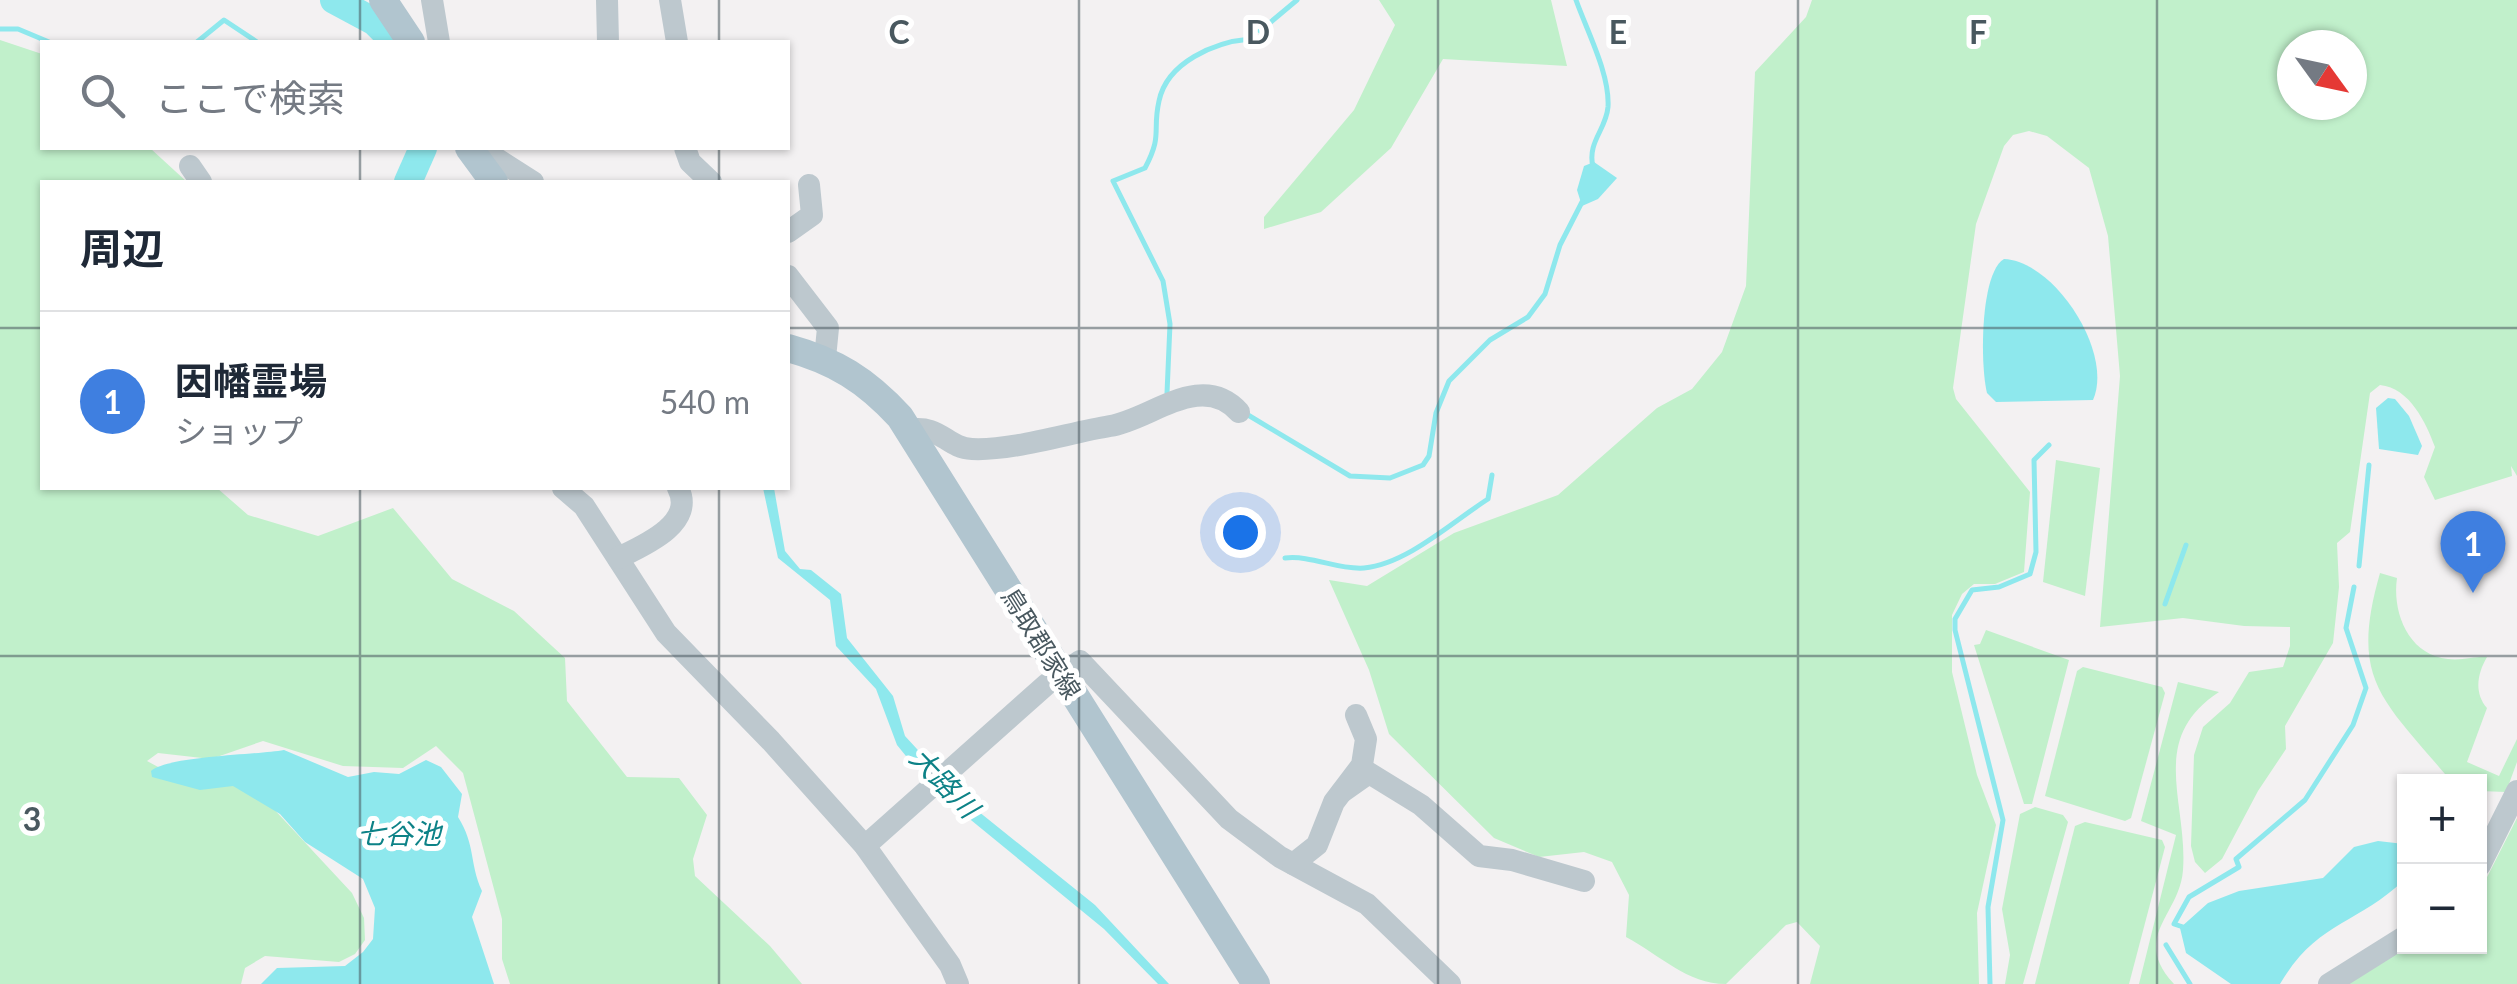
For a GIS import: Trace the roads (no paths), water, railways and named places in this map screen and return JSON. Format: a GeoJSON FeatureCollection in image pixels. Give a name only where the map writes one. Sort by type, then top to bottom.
{"type":"FeatureCollection","features":[{"type":"Feature","properties":{"kind":"main road"},"geometry":{"type":"LineString","coordinates":[[384,0],[410,40]]}},
{"type":"Feature","properties":{"kind":"main road"},"geometry":{"type":"LineString","coordinates":[[470,150],[493,180]]}},
{"type":"Feature","properties":{"kind":"main road","name":"鳥取郡家線"},"geometry":{"type":"LineString","coordinates":[[790,349],[825,358],[878,392],[908,430],[1256,984]]}},
{"type":"Feature","properties":{"kind":"street"},"geometry":{"type":"LineString","coordinates":[[432,0],[438,40]]}},
{"type":"Feature","properties":{"kind":"street"},"geometry":{"type":"LineString","coordinates":[[607,0],[608,40]]}},
{"type":"Feature","properties":{"kind":"street"},"geometry":{"type":"LineString","coordinates":[[670,0],[677,40]]}},
{"type":"Feature","properties":{"kind":"street"},"geometry":{"type":"LineString","coordinates":[[483,150],[530,180]]}},
{"type":"Feature","properties":{"kind":"street"},"geometry":{"type":"LineString","coordinates":[[686,150],[690,162],[709,180]]}},
{"type":"Feature","properties":{"kind":"street"},"geometry":{"type":"LineString","coordinates":[[790,231],[812,216],[808,185]]}},
{"type":"Feature","properties":{"kind":"street"},"geometry":{"type":"LineString","coordinates":[[790,279],[828,328],[825,358]]}},
{"type":"Feature","properties":{"kind":"street"},"geometry":{"type":"LineString","coordinates":[[908,430],[924,426],[969,450],[1126,423],[1162,394],[1212,397],[1239,412]]}},
{"type":"Feature","properties":{"kind":"street"},"geometry":{"type":"LineString","coordinates":[[565,490],[584,506],[666,633],[865,846],[950,965],[958,984]]}},
{"type":"Feature","properties":{"kind":"street"},"geometry":{"type":"LineString","coordinates":[[618,558],[679,520],[684,504],[679,490]]}},
{"type":"Feature","properties":{"kind":"street"},"geometry":{"type":"LineString","coordinates":[[865,846],[1080,661],[1225,816],[1294,864],[1367,904],[1450,984]]}},
{"type":"Feature","properties":{"kind":"street"},"geometry":{"type":"LineString","coordinates":[[1294,864],[1317,845],[1334,802],[1368,752],[1356,714]]}},
{"type":"Feature","properties":{"kind":"street"},"geometry":{"type":"LineString","coordinates":[[1342,792],[1370,773],[1420,804],[1479,856],[1512,860],[1584,880]]}},
{"type":"Feature","properties":{"kind":"street"},"geometry":{"type":"LineString","coordinates":[[2480,864],[2517,791]]}},
{"type":"Feature","properties":{"kind":"street"},"geometry":{"type":"LineString","coordinates":[[2328,984],[2397,941]]}},
{"type":"Feature","properties":{"kind":"water"},"geometry":{"type":"Polygon","coordinates":[[[1594,162],[1617,178],[1598,199],[1582,206],[1577,190],[1584,166],[1594,162]]]}},
{"type":"Feature","properties":{"kind":"water"},"geometry":{"type":"Polygon","coordinates":[[[2004,259],[2042,275],[2076,313],[2095,358],[2097,381],[2093,400],[1996,402],[1987,393],[1983,362],[1986,300],[1996,268],[2004,259]]]}},
{"type":"Feature","properties":{"kind":"water"},"geometry":{"type":"Polygon","coordinates":[[[2388,398],[2395,399],[2409,416],[2422,446],[2418,455],[2379,449],[2376,408],[2388,398]]]}},
{"type":"Feature","properties":{"kind":"water"},"geometry":{"type":"Polygon","coordinates":[[[763,490],[774,490],[785,551],[800,569],[811,570],[841,594],[847,638],[893,696],[905,736],[963,799],[1095,905],[1169,984],[1158,984],[1104,929],[955,807],[910,761],[897,745],[876,689],[836,646],[830,600],[778,558],[763,490]]]}},
{"type":"Feature","properties":{"kind":"water","name":"七谷池"},"geometry":{"type":"Polygon","coordinates":[[[284,750],[348,777],[374,772],[399,774],[426,760],[441,767],[462,794],[458,817],[468,837],[482,891],[472,917],[494,984],[261,984],[277,968],[345,966],[363,952],[373,939],[375,908],[363,879],[305,842],[280,814],[233,786],[200,790],[152,777],[151,771],[193,759],[284,750]]]}},
{"type":"Feature","properties":{"kind":"water"},"geometry":{"type":"Polygon","coordinates":[[[2378,841],[2397,843],[2397,886],[2323,935],[2294,963],[2280,984],[2231,984],[2186,953],[2180,928],[2208,903],[2239,891],[2323,878],[2354,847],[2378,841]]]}},
{"type":"Feature","properties":{"kind":"waterway","name":"大路川"},"geometry":{"type":"LineString","coordinates":[[334,0],[375,22],[393,40]]}},
{"type":"Feature","properties":{"kind":"waterway"},"geometry":{"type":"LineString","coordinates":[[1260,31],[1297,0]]}},
{"type":"Feature","properties":{"kind":"waterway"},"geometry":{"type":"LineString","coordinates":[[1576,0],[1602,67],[1608,94],[1607,115],[1593,150],[1593,167]]}},
{"type":"Feature","properties":{"kind":"waterway"},"geometry":{"type":"LineString","coordinates":[[199,40],[224,20],[254,40]]}},
{"type":"Feature","properties":{"kind":"waterway"},"geometry":{"type":"LineString","coordinates":[[0,29],[18,29],[44,40]]}},
{"type":"Feature","properties":{"kind":"waterway"},"geometry":{"type":"LineString","coordinates":[[1167,393],[1170,324],[1163,281],[1113,181],[1145,168],[1155,140],[1159,101],[1172,75],[1194,56],[1222,44],[1250,39]]}},
{"type":"Feature","properties":{"kind":"waterway","name":"大路川"},"geometry":{"type":"LineString","coordinates":[[409,180],[422,150]]}},
{"type":"Feature","properties":{"kind":"waterway"},"geometry":{"type":"LineString","coordinates":[[1248,415],[1350,476],[1390,478],[1423,465],[1429,456],[1436,413],[1449,381],[1490,340],[1528,317],[1545,294],[1560,245],[1582,202]]}},
{"type":"Feature","properties":{"kind":"waterway"},"geometry":{"type":"LineString","coordinates":[[1990,984],[1988,907],[2003,820],[1955,619],[1972,590],[1999,587],[2030,574],[2036,552],[2034,460],[2049,445]]}},
{"type":"Feature","properties":{"kind":"waterway"},"geometry":{"type":"LineString","coordinates":[[2359,566],[2369,465]]}},
{"type":"Feature","properties":{"kind":"waterway"},"geometry":{"type":"LineString","coordinates":[[1285,558],[1354,568],[1396,559],[1488,499],[1492,475]]}},
{"type":"Feature","properties":{"kind":"waterway"},"geometry":{"type":"LineString","coordinates":[[2165,604],[2186,545]]}},
{"type":"Feature","properties":{"kind":"waterway"},"geometry":{"type":"LineString","coordinates":[[2186,928],[2174,924],[2189,897],[2239,867],[2236,859],[2305,800],[2353,725],[2366,688],[2346,628],[2354,587]]}},
{"type":"Feature","properties":{"kind":"waterway"},"geometry":{"type":"LineString","coordinates":[[2166,945],[2190,984]]}},
{"type":"Feature","properties":{"kind":"place","name":"因幡霊場"},"geometry":{"type":"Point","coordinates":[2473,593]}}]}
